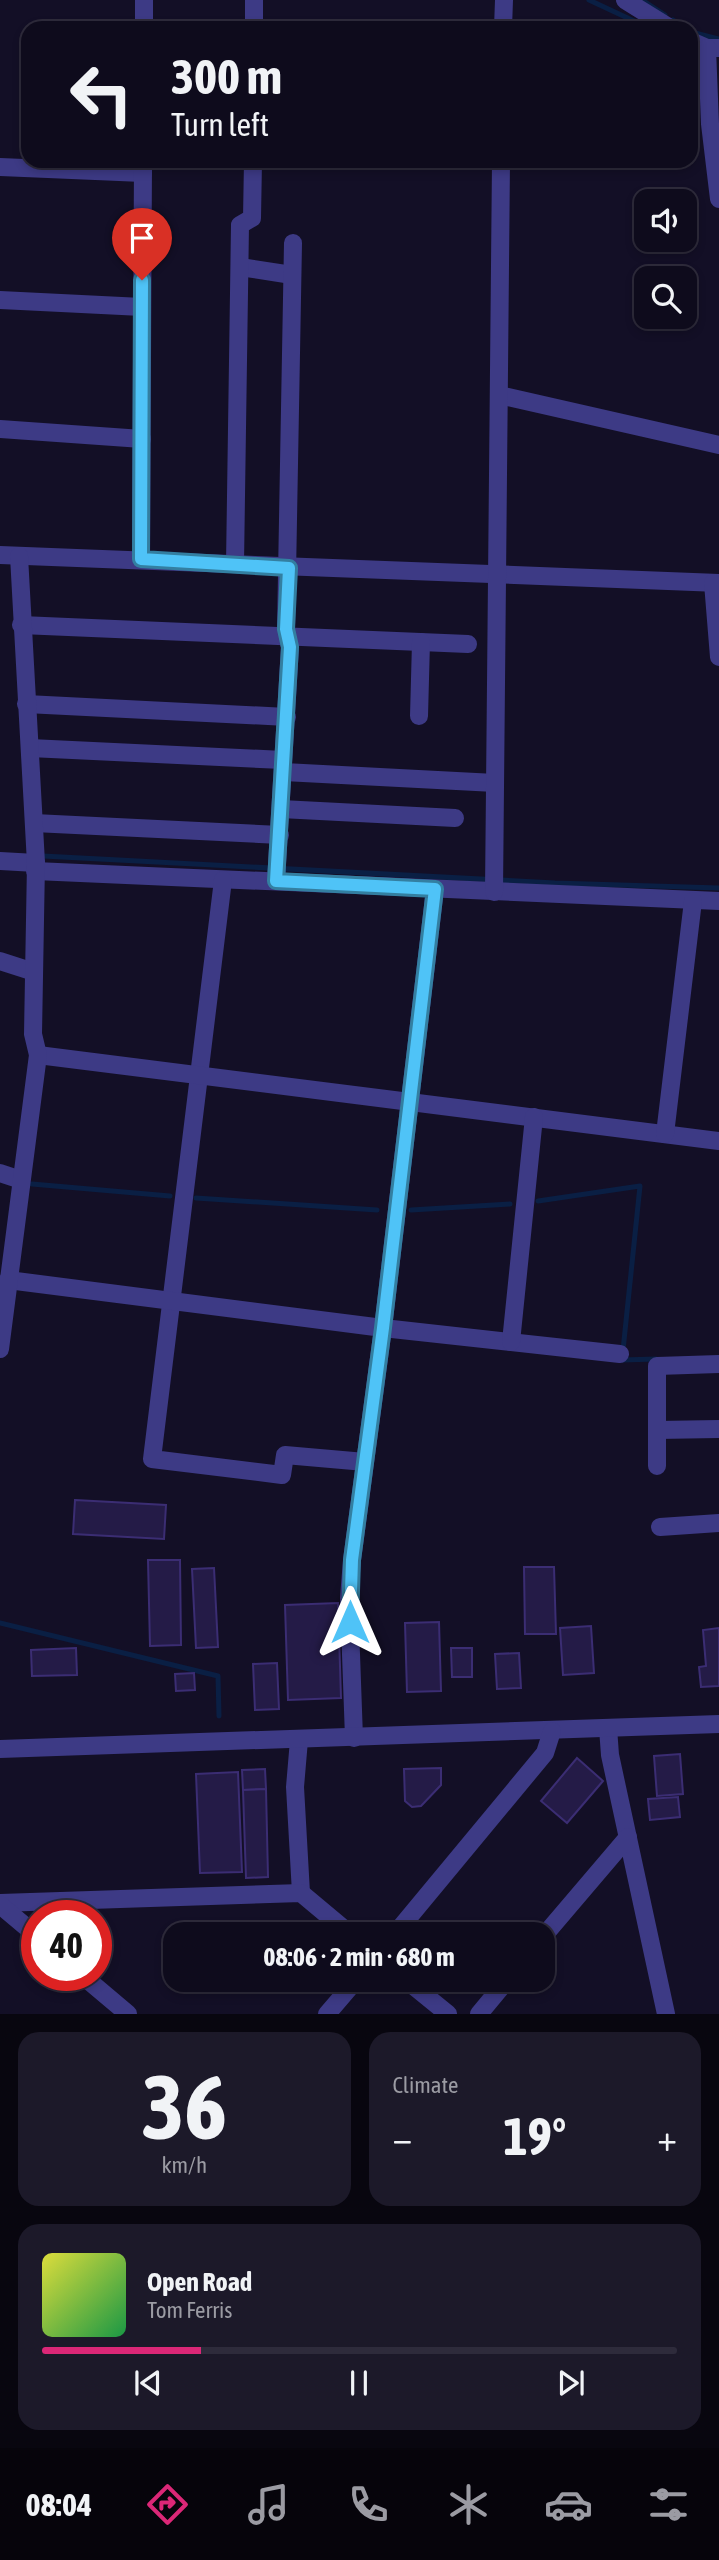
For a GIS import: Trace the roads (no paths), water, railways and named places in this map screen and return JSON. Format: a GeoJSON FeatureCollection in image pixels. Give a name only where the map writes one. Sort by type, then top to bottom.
{"type":"FeatureCollection","features":[{"type":"Feature","properties":{"kind":"street"},"geometry":{"type":"LineString","coordinates":[[144,0],[144,21]]}},
{"type":"Feature","properties":{"kind":"street"},"geometry":{"type":"LineString","coordinates":[[254,0],[254,21]]}},
{"type":"Feature","properties":{"kind":"street"},"geometry":{"type":"LineString","coordinates":[[503,21],[504,0]]}},
{"type":"Feature","properties":{"kind":"street"},"geometry":{"type":"LineString","coordinates":[[625,0],[659,21]]}},
{"type":"Feature","properties":{"kind":"street"},"geometry":{"type":"LineString","coordinates":[[706,49],[719,199]]}},
{"type":"Feature","properties":{"kind":"street"},"geometry":{"type":"LineString","coordinates":[[0,167],[21,167]]}},
{"type":"Feature","properties":{"kind":"street"},"geometry":{"type":"LineString","coordinates":[[141,559],[143,168]]}},
{"type":"Feature","properties":{"kind":"street"},"geometry":{"type":"LineString","coordinates":[[235,565],[240,225],[252,218],[253,168]]}},
{"type":"Feature","properties":{"kind":"street"},"geometry":{"type":"LineString","coordinates":[[494,883],[501,168]]}},
{"type":"Feature","properties":{"kind":"street"},"geometry":{"type":"LineString","coordinates":[[277,873],[287,717],[293,243]]}},
{"type":"Feature","properties":{"kind":"street"},"geometry":{"type":"LineString","coordinates":[[240,267],[292,275]]}},
{"type":"Feature","properties":{"kind":"street"},"geometry":{"type":"LineString","coordinates":[[0,300],[142,307]]}},
{"type":"Feature","properties":{"kind":"street"},"geometry":{"type":"LineString","coordinates":[[499,395],[719,445]]}},
{"type":"Feature","properties":{"kind":"street"},"geometry":{"type":"LineString","coordinates":[[0,429],[142,439]]}},
{"type":"Feature","properties":{"kind":"street"},"geometry":{"type":"LineString","coordinates":[[0,555],[716,583],[719,657]]}},
{"type":"Feature","properties":{"kind":"street"},"geometry":{"type":"LineString","coordinates":[[0,1349],[38,1055],[33,1034],[34,823],[19,556]]}},
{"type":"Feature","properties":{"kind":"street"},"geometry":{"type":"LineString","coordinates":[[21,625],[468,644]]}},
{"type":"Feature","properties":{"kind":"street"},"geometry":{"type":"LineString","coordinates":[[419,716],[421,642]]}},
{"type":"Feature","properties":{"kind":"street"},"geometry":{"type":"LineString","coordinates":[[26,704],[287,717]]}},
{"type":"Feature","properties":{"kind":"street"},"geometry":{"type":"LineString","coordinates":[[30,748],[495,783]]}},
{"type":"Feature","properties":{"kind":"street"},"geometry":{"type":"LineString","coordinates":[[281,809],[455,818]]}},
{"type":"Feature","properties":{"kind":"street"},"geometry":{"type":"LineString","coordinates":[[34,823],[280,835]]}},
{"type":"Feature","properties":{"kind":"street"},"geometry":{"type":"LineString","coordinates":[[0,861],[35,867],[223,880],[277,873],[435,889],[494,883],[719,901]]}},
{"type":"Feature","properties":{"kind":"street"},"geometry":{"type":"LineString","coordinates":[[223,880],[152,1459],[282,1475],[285,1455],[365,1461]]}},
{"type":"Feature","properties":{"kind":"street"},"geometry":{"type":"LineString","coordinates":[[354,1738],[349,1598],[435,889]]}},
{"type":"Feature","properties":{"kind":"street"},"geometry":{"type":"LineString","coordinates":[[665,1134],[693,901]]}},
{"type":"Feature","properties":{"kind":"street"},"geometry":{"type":"LineString","coordinates":[[0,961],[34,972]]}},
{"type":"Feature","properties":{"kind":"street"},"geometry":{"type":"LineString","coordinates":[[38,1055],[719,1141]]}},
{"type":"Feature","properties":{"kind":"street"},"geometry":{"type":"LineString","coordinates":[[510,1342],[534,1117]]}},
{"type":"Feature","properties":{"kind":"street"},"geometry":{"type":"LineString","coordinates":[[0,1173],[21,1180]]}},
{"type":"Feature","properties":{"kind":"street"},"geometry":{"type":"LineString","coordinates":[[8,1280],[383,1328],[620,1354]]}},
{"type":"Feature","properties":{"kind":"street"},"geometry":{"type":"LineString","coordinates":[[657,1466],[657,1366],[719,1364]]}},
{"type":"Feature","properties":{"kind":"street"},"geometry":{"type":"LineString","coordinates":[[657,1430],[719,1429]]}},
{"type":"Feature","properties":{"kind":"street"},"geometry":{"type":"LineString","coordinates":[[660,1527],[719,1523]]}},
{"type":"Feature","properties":{"kind":"street"},"geometry":{"type":"LineString","coordinates":[[0,1749],[719,1724]]}},
{"type":"Feature","properties":{"kind":"street"},"geometry":{"type":"LineString","coordinates":[[608,1728],[610,1755],[667,2014]]}},
{"type":"Feature","properties":{"kind":"street"},"geometry":{"type":"LineString","coordinates":[[405,1922],[545,1753],[552,1731]]}},
{"type":"Feature","properties":{"kind":"street"},"geometry":{"type":"LineString","coordinates":[[299,1740],[295,1787],[301,1893]]}},
{"type":"Feature","properties":{"kind":"street"},"geometry":{"type":"LineString","coordinates":[[555,1923],[628,1837]]}},
{"type":"Feature","properties":{"kind":"street"},"geometry":{"type":"LineString","coordinates":[[0,1904],[301,1893],[336,1922]]}},
{"type":"Feature","properties":{"kind":"street"},"geometry":{"type":"LineString","coordinates":[[0,1904],[21,1922]]}},
{"type":"Feature","properties":{"kind":"street"},"geometry":{"type":"LineString","coordinates":[[100,1991],[127,2014]]}},
{"type":"Feature","properties":{"kind":"street"},"geometry":{"type":"LineString","coordinates":[[327,2014],[346,1992]]}},
{"type":"Feature","properties":{"kind":"street"},"geometry":{"type":"LineString","coordinates":[[421,1992],[448,2014]]}},
{"type":"Feature","properties":{"kind":"street"},"geometry":{"type":"LineString","coordinates":[[480,2014],[498,1992]]}},
{"type":"Feature","properties":{"kind":"waterway"},"geometry":{"type":"LineString","coordinates":[[589,0],[634,21]]}},
{"type":"Feature","properties":{"kind":"waterway"},"geometry":{"type":"LineString","coordinates":[[642,0],[665,15]]}},
{"type":"Feature","properties":{"kind":"waterway"},"geometry":{"type":"LineString","coordinates":[[698,34],[719,39]]}},
{"type":"Feature","properties":{"kind":"waterway"},"geometry":{"type":"LineString","coordinates":[[43,856],[555,883],[719,888]]}},
{"type":"Feature","properties":{"kind":"waterway"},"geometry":{"type":"LineString","coordinates":[[32,1184],[170,1196]]}},
{"type":"Feature","properties":{"kind":"waterway"},"geometry":{"type":"LineString","coordinates":[[538,1201],[640,1186],[622,1360],[656,1359]]}},
{"type":"Feature","properties":{"kind":"waterway"},"geometry":{"type":"LineString","coordinates":[[196,1198],[377,1210]]}},
{"type":"Feature","properties":{"kind":"waterway"},"geometry":{"type":"LineString","coordinates":[[411,1210],[510,1204]]}},
{"type":"Feature","properties":{"kind":"waterway"},"geometry":{"type":"LineString","coordinates":[[0,1623],[218,1676],[219,1716]]}}]}
